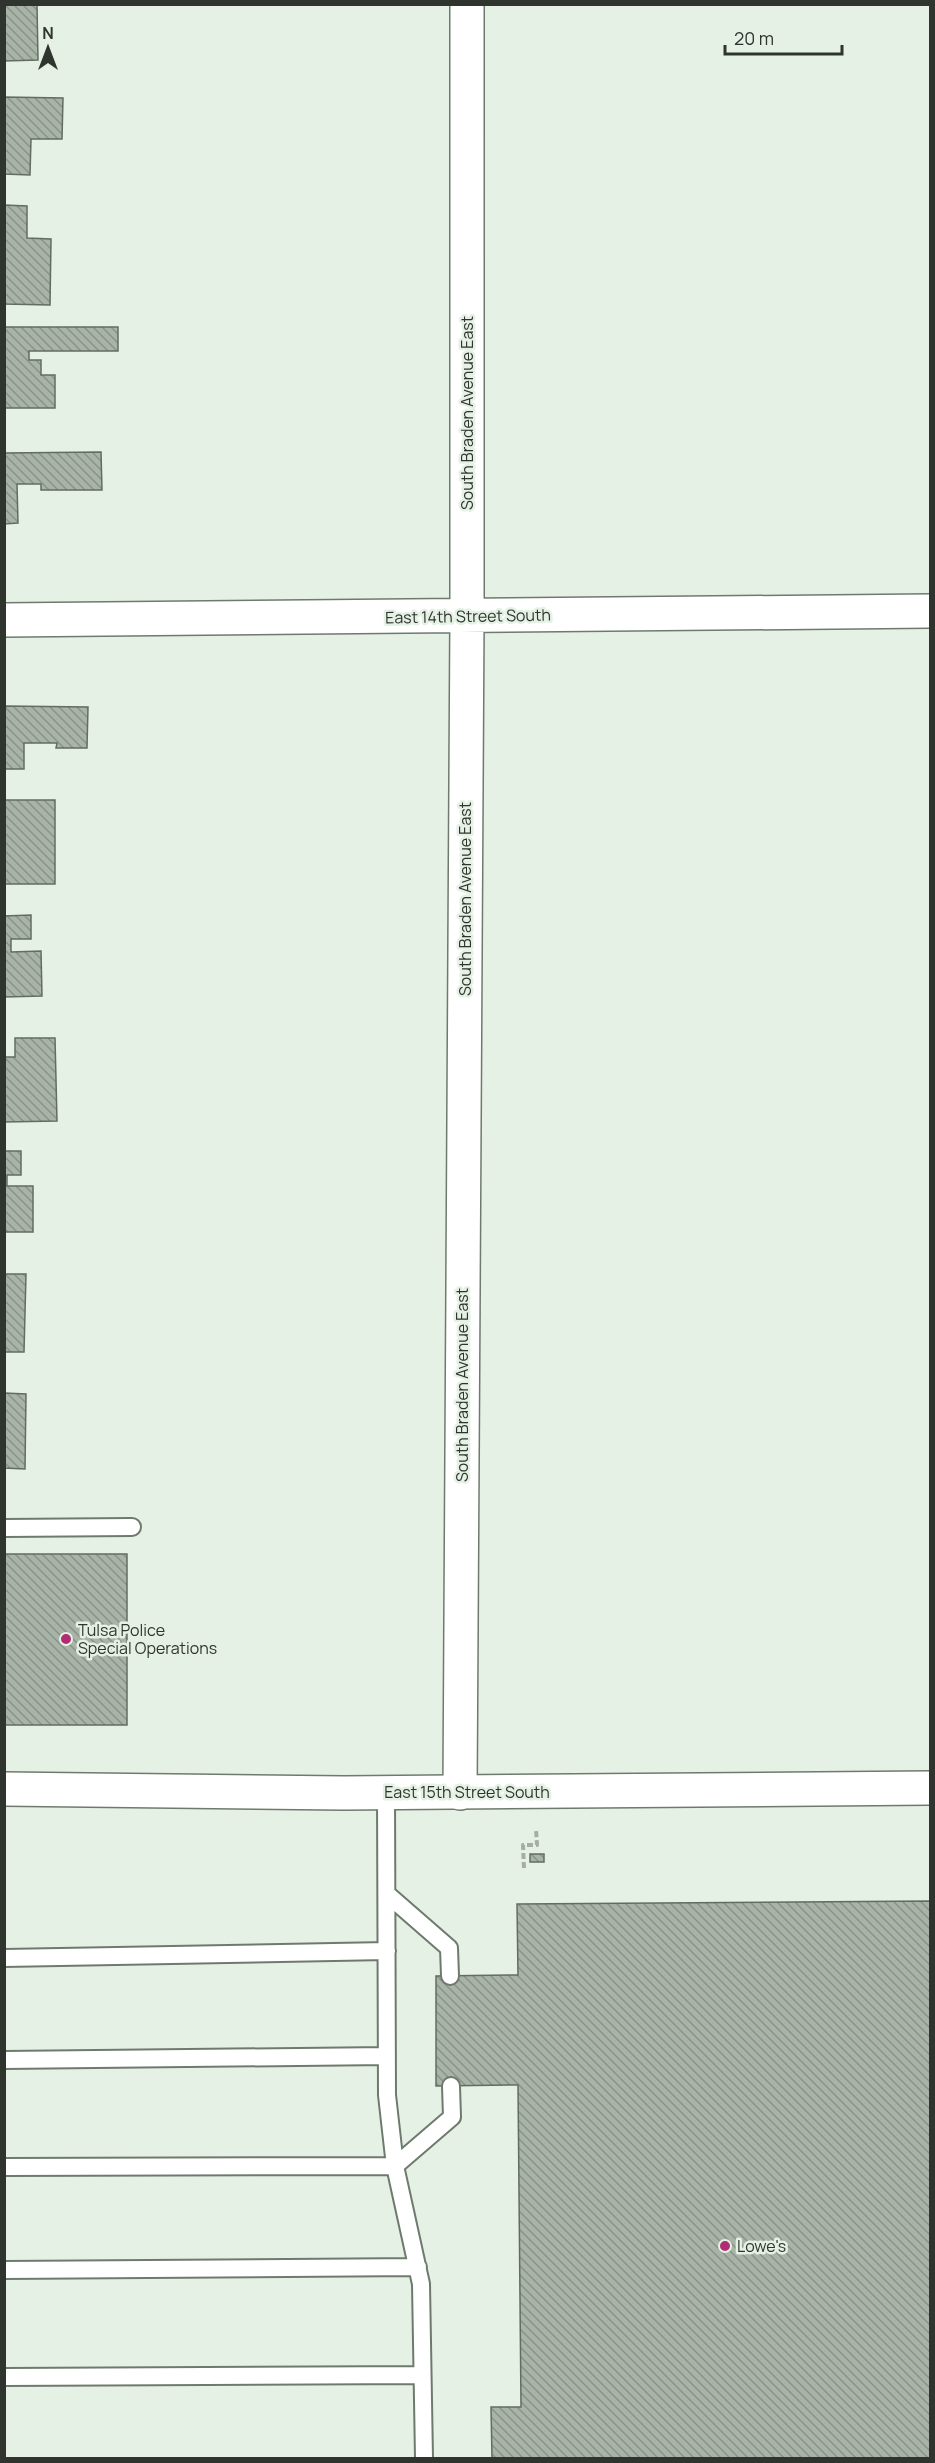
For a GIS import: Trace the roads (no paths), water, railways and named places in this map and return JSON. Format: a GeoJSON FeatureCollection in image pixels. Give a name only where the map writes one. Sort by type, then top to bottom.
{"type":"FeatureCollection","features":[{"type":"Feature","properties":{"kind":"street","name":"South Braden Avenue East"},"geometry":{"type":"LineString","coordinates":[[460,1793],[467,616],[467,4]]}},
{"type":"Feature","properties":{"kind":"street","name":"East 14th Street South"},"geometry":{"type":"LineString","coordinates":[[4,620],[930,611]]}},
{"type":"Feature","properties":{"kind":"street","name":"East 15th Street South"},"geometry":{"type":"LineString","coordinates":[[4,1790],[460,1793],[930,1788]]}},
{"type":"Feature","properties":{"kind":"lane"},"geometry":{"type":"LineString","coordinates":[[4,1528],[132,1527]]}},
{"type":"Feature","properties":{"kind":"lane"},"geometry":{"type":"LineString","coordinates":[[386,1793],[387,2095],[395,2166],[421,2284],[424,2458]]}},
{"type":"Feature","properties":{"kind":"lane"},"geometry":{"type":"LineString","coordinates":[[387,1894],[449,1948],[450,1976]]}},
{"type":"Feature","properties":{"kind":"lane"},"geometry":{"type":"LineString","coordinates":[[4,1958],[387,1951]]}},
{"type":"Feature","properties":{"kind":"lane"},"geometry":{"type":"LineString","coordinates":[[4,2060],[387,2056]]}},
{"type":"Feature","properties":{"kind":"lane"},"geometry":{"type":"LineString","coordinates":[[4,2167],[395,2166],[452,2116],[452,2086]]}},
{"type":"Feature","properties":{"kind":"lane"},"geometry":{"type":"LineString","coordinates":[[4,2270],[418,2267]]}},
{"type":"Feature","properties":{"kind":"lane"},"geometry":{"type":"LineString","coordinates":[[4,2377],[422,2375]]}},
{"type":"Feature","properties":{"kind":"place","name":"Tulsa Police Special Operations"},"geometry":{"type":"Point","coordinates":[66,1639]}},
{"type":"Feature","properties":{"kind":"place","name":"Lowe's"},"geometry":{"type":"Point","coordinates":[725,2246]}}]}
